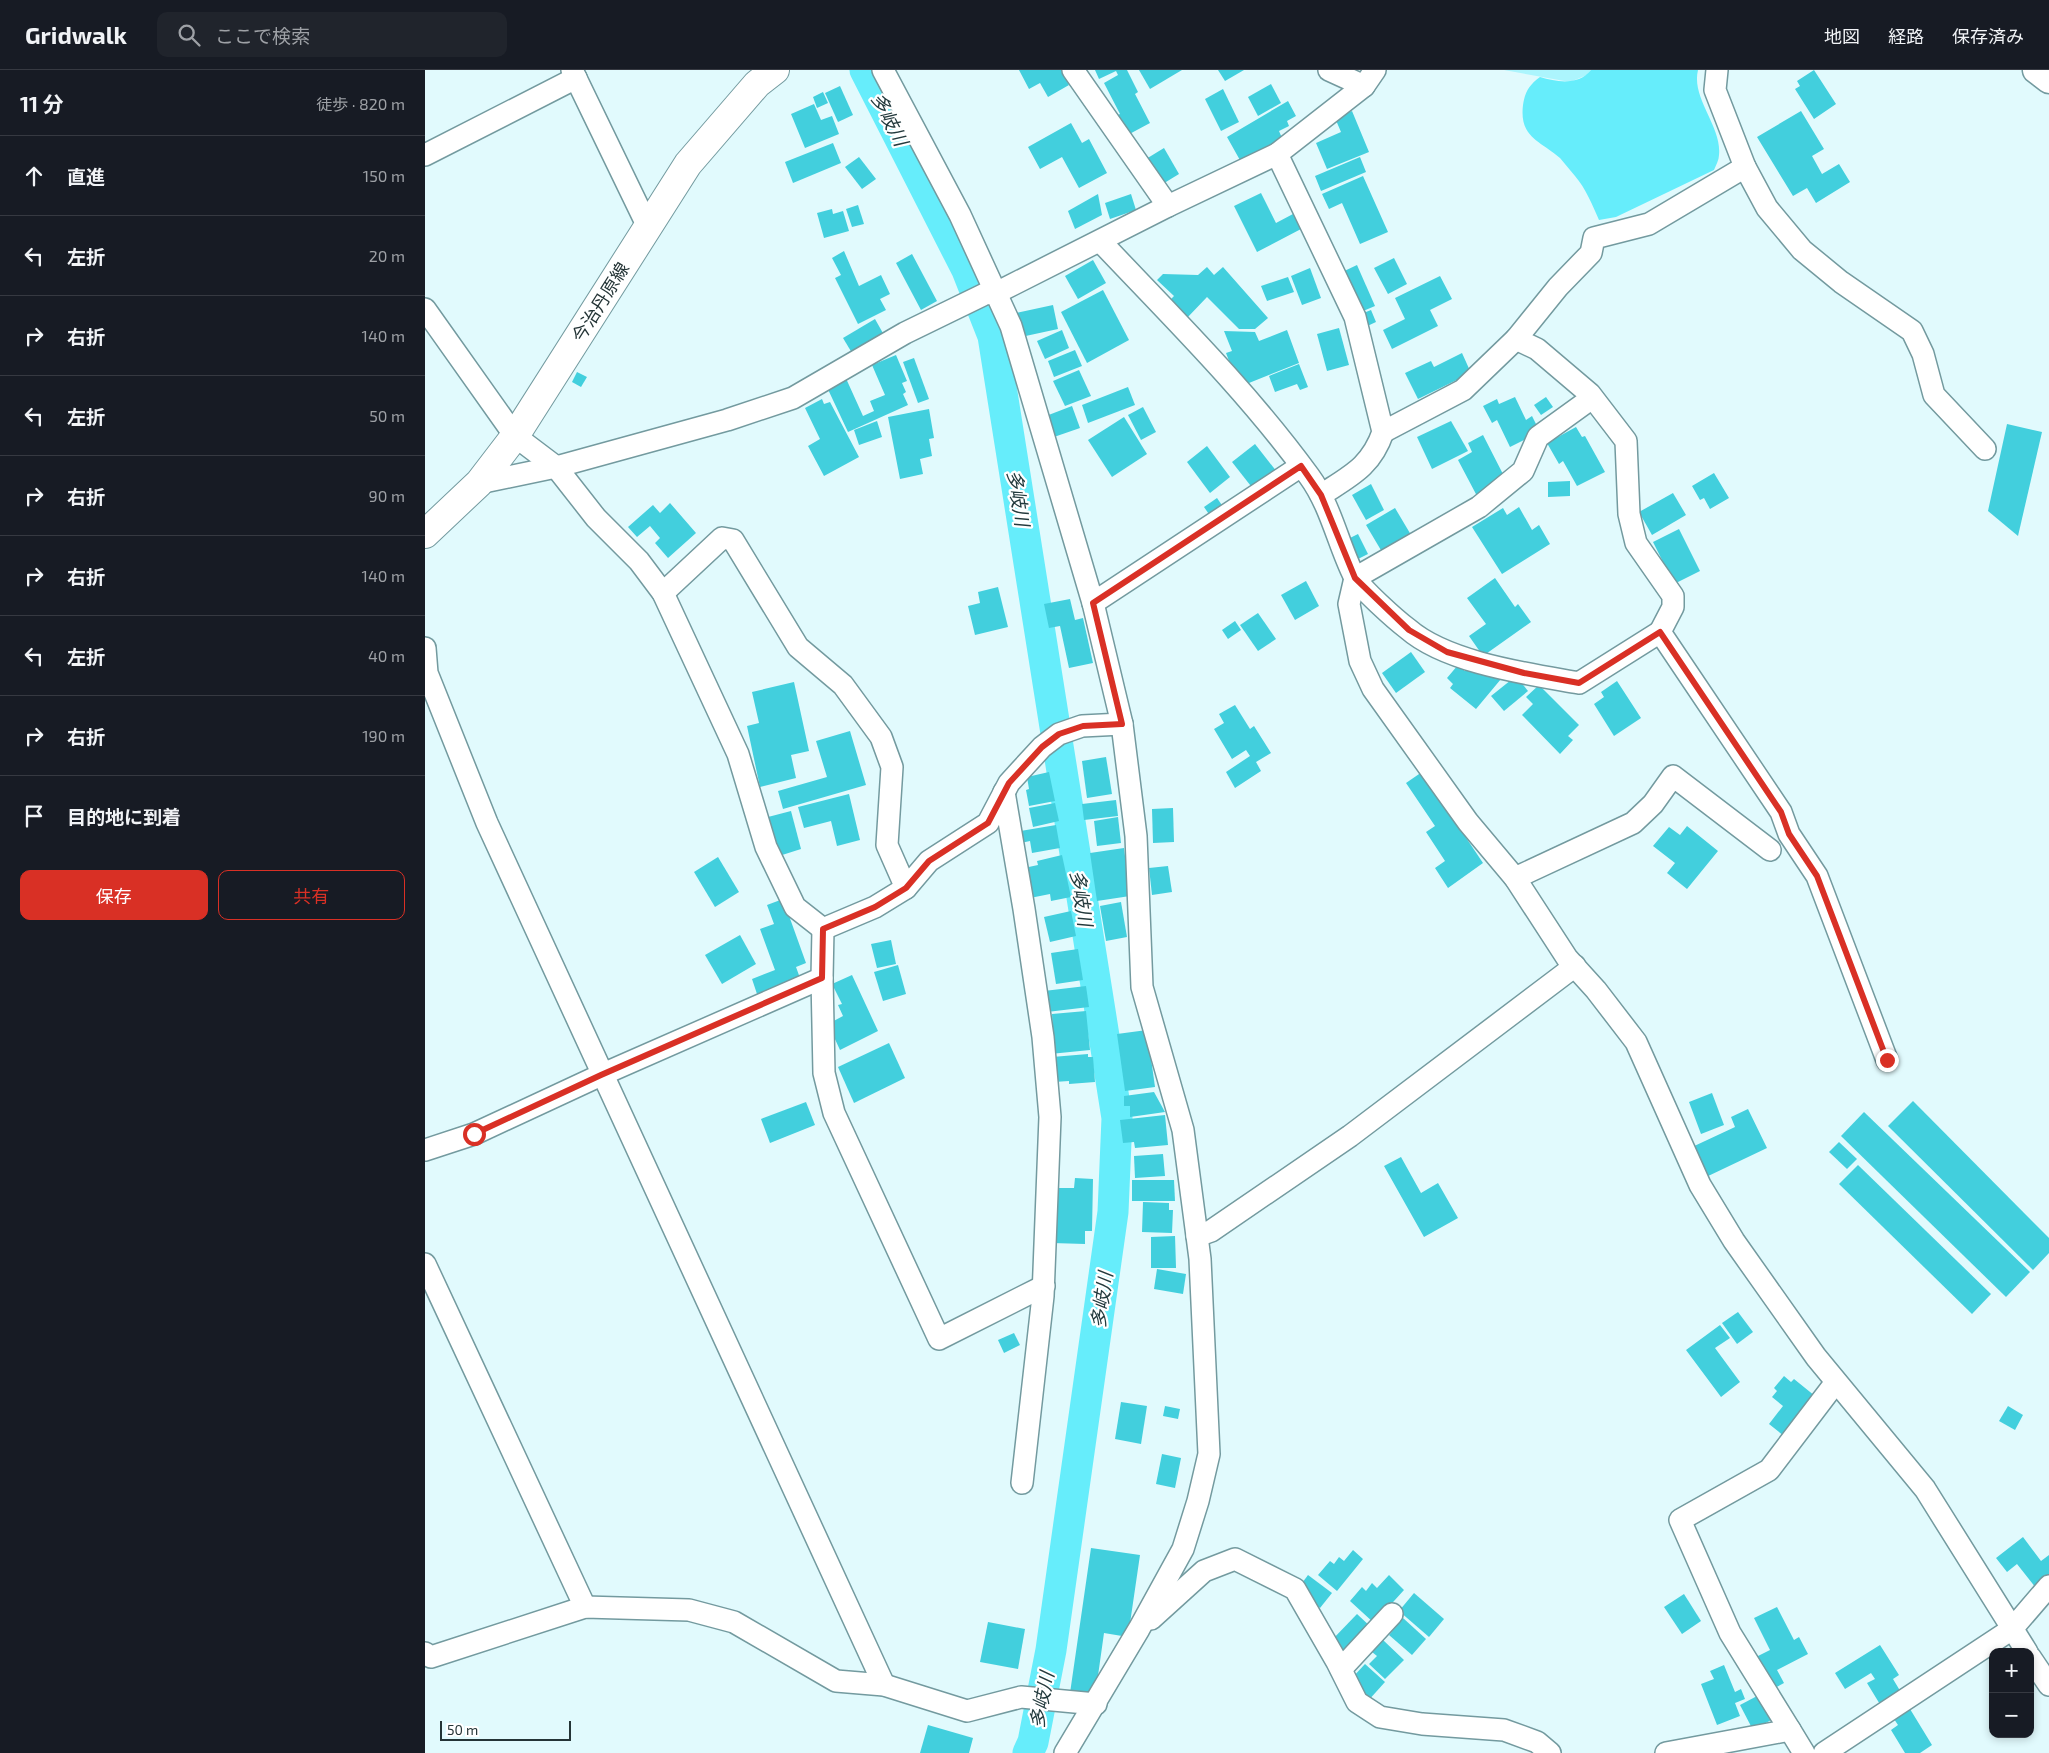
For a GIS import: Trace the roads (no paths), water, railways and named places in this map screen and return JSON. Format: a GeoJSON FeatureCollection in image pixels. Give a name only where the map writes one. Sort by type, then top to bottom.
{"type":"FeatureCollection","features":[{"type":"Feature","properties":{"kind":"main road","name":"今治丹原線"},"geometry":{"type":"LineString","coordinates":[[425,534],[439,524],[479,483],[515,436],[688,164],[757,84],[775,70]]}},
{"type":"Feature","properties":{"kind":"street"},"geometry":{"type":"LineString","coordinates":[[883,70],[960,215],[998,292],[1011,326],[1093,603],[1122,724],[1136,836],[1142,987],[1183,1130],[1197,1236],[1209,1454],[1198,1501],[1183,1549],[1096,1704],[1065,1753]]}},
{"type":"Feature","properties":{"kind":"street"},"geometry":{"type":"LineString","coordinates":[[1073,70],[1168,206]]}},
{"type":"Feature","properties":{"kind":"street"},"geometry":{"type":"LineString","coordinates":[[1329,70],[1369,78]]}},
{"type":"Feature","properties":{"kind":"street"},"geometry":{"type":"LineString","coordinates":[[1717,70],[1715,90],[1745,167],[1767,208],[1802,250],[1841,282],[1912,331],[1923,354],[1934,395],[1985,449]]}},
{"type":"Feature","properties":{"kind":"street"},"geometry":{"type":"LineString","coordinates":[[2036,70],[2049,80]]}},
{"type":"Feature","properties":{"kind":"street"},"geometry":{"type":"LineString","coordinates":[[425,155],[574,74],[648,227]]}},
{"type":"Feature","properties":{"kind":"street"},"geometry":{"type":"LineString","coordinates":[[479,483],[556,467],[727,420],[793,398],[905,334],[985,294],[998,292],[1101,242],[1168,206],[1277,154],[1369,78]]}},
{"type":"Feature","properties":{"kind":"street"},"geometry":{"type":"LineString","coordinates":[[1277,154],[1355,317],[1383,432],[1379,443],[1364,466],[1321,495]]}},
{"type":"Feature","properties":{"kind":"street"},"geometry":{"type":"LineString","coordinates":[[1383,432],[1463,390],[1516,339],[1558,287],[1591,253],[1594,238],[1649,224],[1745,167]]}},
{"type":"Feature","properties":{"kind":"street"},"geometry":{"type":"LineString","coordinates":[[1101,242],[1229,378],[1301,466],[1321,495],[1355,578],[1409,630],[1447,652],[1524,673],[1579,683],[1660,632],[1673,606],[1673,596],[1636,543],[1629,514],[1626,441],[1592,398],[1537,348],[1516,339]]}},
{"type":"Feature","properties":{"kind":"street"},"geometry":{"type":"LineString","coordinates":[[425,309],[515,436],[556,467],[596,518],[639,562],[663,593],[738,754],[766,847],[795,907],[823,929]]}},
{"type":"Feature","properties":{"kind":"street"},"geometry":{"type":"LineString","coordinates":[[1592,398],[1538,437],[1523,471],[1479,507],[1355,578],[1349,604],[1360,661],[1373,689],[1468,822],[1515,878],[1567,958],[1636,1042],[1700,1185],[1734,1241],[1816,1357],[1925,1489],[2024,1648]]}},
{"type":"Feature","properties":{"kind":"street"},"geometry":{"type":"LineString","coordinates":[[1093,603],[1301,466]]}},
{"type":"Feature","properties":{"kind":"street"},"geometry":{"type":"LineString","coordinates":[[663,593],[722,538],[733,540],[798,647],[843,685],[881,737],[892,767],[887,845],[906,888]]}},
{"type":"Feature","properties":{"kind":"street"},"geometry":{"type":"LineString","coordinates":[[1660,632],[1781,812],[1789,834],[1817,876],[1887,1060]]}},
{"type":"Feature","properties":{"kind":"street"},"geometry":{"type":"LineString","coordinates":[[425,648],[428,690],[601,1075],[884,1685]]}},
{"type":"Feature","properties":{"kind":"street"},"geometry":{"type":"LineString","coordinates":[[823,929],[875,907],[906,888],[929,861],[988,823],[1009,783],[1042,747],[1059,734],[1083,726],[1122,724]]}},
{"type":"Feature","properties":{"kind":"street"},"geometry":{"type":"LineString","coordinates":[[1515,878],[1633,823],[1653,804],[1673,776],[1770,850]]}},
{"type":"Feature","properties":{"kind":"street"},"geometry":{"type":"LineString","coordinates":[[1004,792],[1041,1027],[1050,1117],[1044,1286],[1022,1483]]}},
{"type":"Feature","properties":{"kind":"street"},"geometry":{"type":"LineString","coordinates":[[823,929],[824,1073],[834,1113],[939,1339],[1044,1286]]}},
{"type":"Feature","properties":{"kind":"street"},"geometry":{"type":"LineString","coordinates":[[1197,1236],[1211,1231],[1351,1136],[1575,966]]}},
{"type":"Feature","properties":{"kind":"street"},"geometry":{"type":"LineString","coordinates":[[425,1150],[474,1134],[601,1075],[822,978]]}},
{"type":"Feature","properties":{"kind":"street"},"geometry":{"type":"LineString","coordinates":[[425,1264],[585,1607]]}},
{"type":"Feature","properties":{"kind":"street"},"geometry":{"type":"LineString","coordinates":[[1805,1753],[1730,1633],[1680,1520],[1769,1470],[1836,1382]]}},
{"type":"Feature","properties":{"kind":"street"},"geometry":{"type":"LineString","coordinates":[[1139,1629],[1204,1571],[1235,1559],[1295,1589],[1341,1669],[1357,1702],[1381,1717],[1421,1724],[1505,1730],[1537,1742],[1550,1753]]}},
{"type":"Feature","properties":{"kind":"street"},"geometry":{"type":"LineString","coordinates":[[1824,1753],[2012,1629],[2049,1586]]}},
{"type":"Feature","properties":{"kind":"street"},"geometry":{"type":"LineString","coordinates":[[425,1654],[431,1657],[585,1607],[689,1610],[734,1622],[836,1681],[884,1685],[967,1711],[1021,1698],[1096,1704]]}},
{"type":"Feature","properties":{"kind":"street"},"geometry":{"type":"LineString","coordinates":[[1341,1669],[1392,1614]]}},
{"type":"Feature","properties":{"kind":"street"},"geometry":{"type":"LineString","coordinates":[[2034,1662],[2049,1685]]}},
{"type":"Feature","properties":{"kind":"street"},"geometry":{"type":"LineString","coordinates":[[1666,1753],[1790,1730]]}},
{"type":"Feature","properties":{"kind":"waterway","name":"多岐川"},"geometry":{"type":"LineString","coordinates":[[865,70],[967,270],[993,336],[1117,1118],[1113,1212],[1051,1650],[1033,1742],[1028,1753]]}}]}
